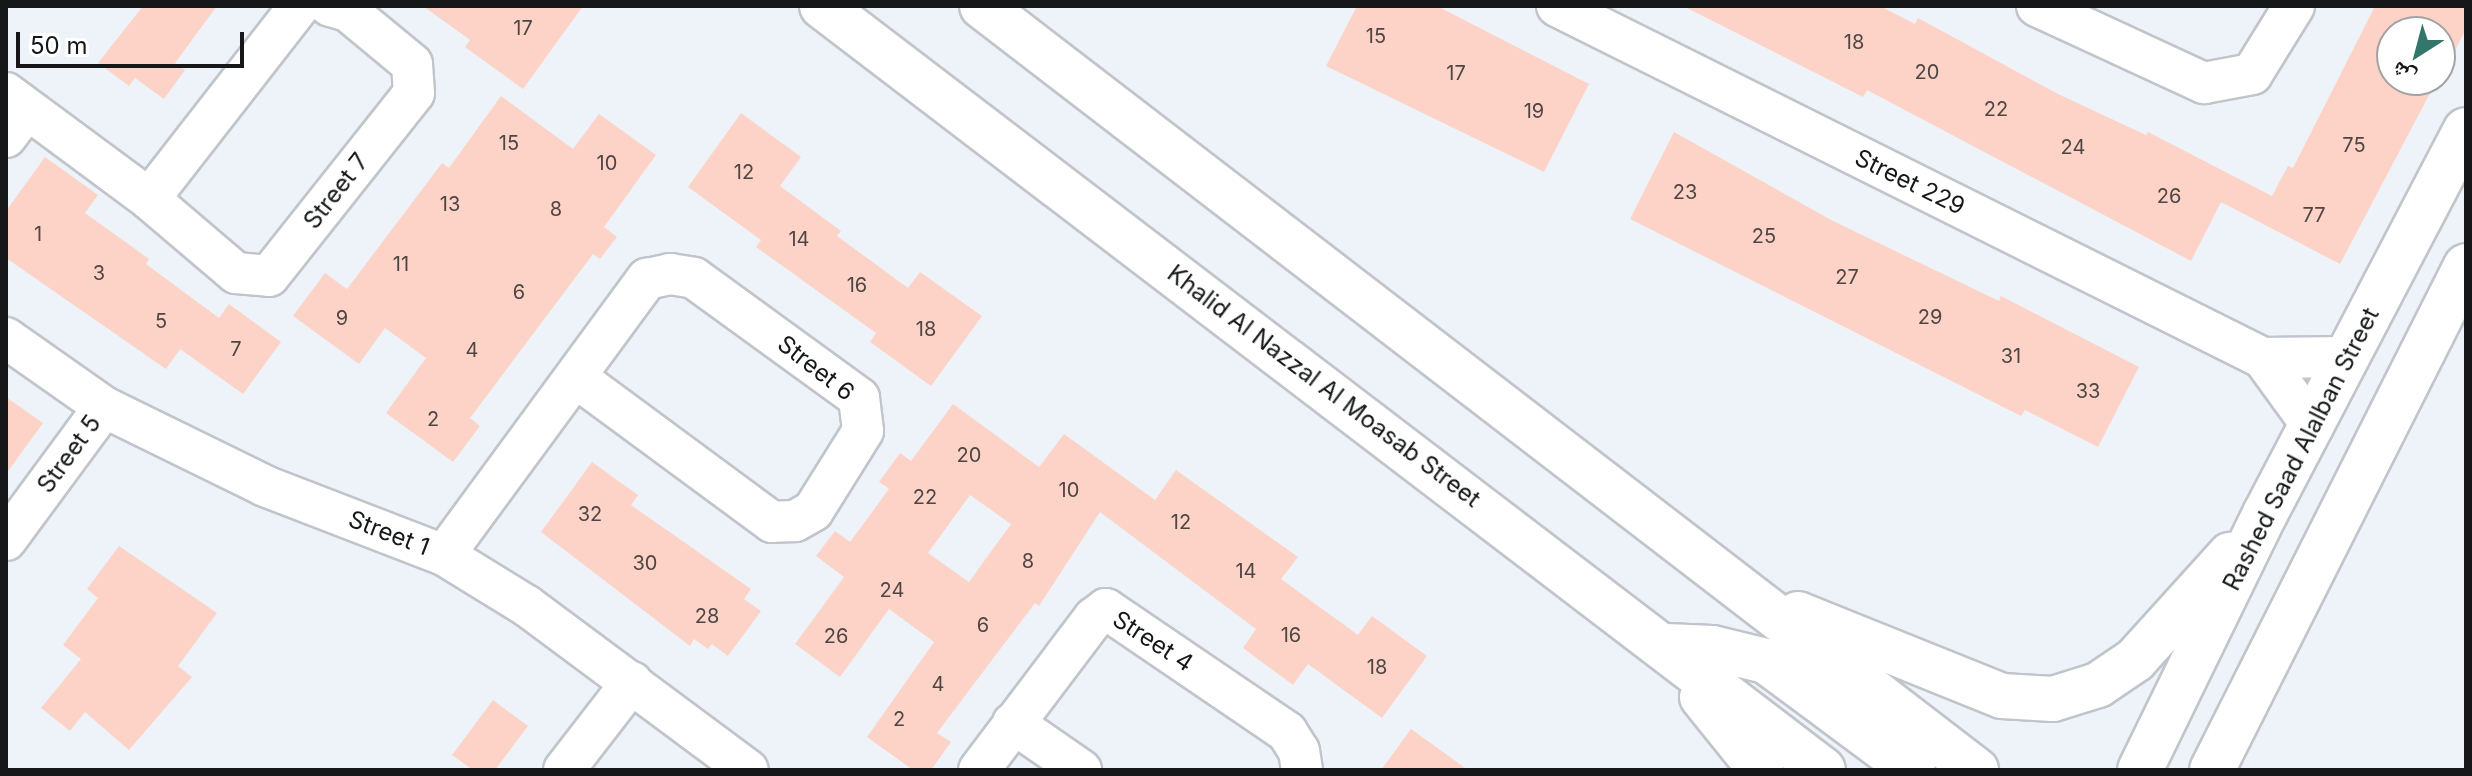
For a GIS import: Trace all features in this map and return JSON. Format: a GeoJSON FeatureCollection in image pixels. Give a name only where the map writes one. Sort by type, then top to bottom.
{"type":"FeatureCollection","features":[{"type":"Feature","properties":{"kind":"main road","name":"Khalid Al Nazzal Al Moasab Street"},"geometry":{"type":"LineString","coordinates":[[822,6],[1666,646],[1823,770]]}},
{"type":"Feature","properties":{"kind":"main road"},"geometry":{"type":"LineString","coordinates":[[864,6],[921,80]]}},
{"type":"Feature","properties":{"kind":"main road"},"geometry":{"type":"LineString","coordinates":[[982,6],[1763,602],[1976,770]]}},
{"type":"Feature","properties":{"kind":"main road","name":"Rashed Saad Alalban Street"},"geometry":{"type":"LineString","coordinates":[[2140,770],[2265,514],[2466,130]]}},
{"type":"Feature","properties":{"kind":"main road"},"geometry":{"type":"LineString","coordinates":[[2212,770],[2287,615],[2466,266]]}},
{"type":"Feature","properties":{"kind":"main road"},"geometry":{"type":"LineString","coordinates":[[1763,602],[1878,643],[2002,696],[2053,699],[2098,685],[2135,660],[2265,514]]}},
{"type":"Feature","properties":{"kind":"main road"},"geometry":{"type":"LineString","coordinates":[[2245,770],[2287,615]]}},
{"type":"Feature","properties":{"kind":"main road"},"geometry":{"type":"LineString","coordinates":[[1666,646],[1761,770]]}},
{"type":"Feature","properties":{"kind":"main road"},"geometry":{"type":"LineString","coordinates":[[1666,646],[1712,648],[1766,661],[1913,770]]}},
{"type":"Feature","properties":{"kind":"street"},"geometry":{"type":"LineString","coordinates":[[149,199],[299,6]]}},
{"type":"Feature","properties":{"kind":"street","name":"Street 7"},"geometry":{"type":"LineString","coordinates":[[13,113],[149,199],[236,273],[269,276],[414,93],[417,77],[412,64],[348,11],[330,6]]}},
{"type":"Feature","properties":{"kind":"street","name":"Street 229"},"geometry":{"type":"LineString","coordinates":[[1557,6],[2263,358],[2347,357]]}},
{"type":"Feature","properties":{"kind":"street"},"geometry":{"type":"LineString","coordinates":[[2037,6],[2204,83],[2252,74],[2294,6]]}},
{"type":"Feature","properties":{"kind":"street","name":"Street 6"},"geometry":{"type":"LineString","coordinates":[[444,555],[647,279],[670,274],[694,278],[859,398],[863,431],[813,511],[795,521],[772,522],[577,378]]}},
{"type":"Feature","properties":{"kind":"street","name":"Street 1"},"geometry":{"type":"LineString","coordinates":[[6,338],[104,407],[265,486],[444,555],[632,682],[748,770]]}},
{"type":"Feature","properties":{"kind":"street","name":"Street 229"},"geometry":{"type":"LineString","coordinates":[[2263,358],[2313,427]]}},
{"type":"Feature","properties":{"kind":"street","name":"Street 5"},"geometry":{"type":"LineString","coordinates":[[6,540],[104,407]]}},
{"type":"Feature","properties":{"kind":"street","name":"Street 4"},"geometry":{"type":"LineString","coordinates":[[979,770],[1094,618],[1106,609],[1287,732],[1299,751],[1302,770]]}},
{"type":"Feature","properties":{"kind":"street"},"geometry":{"type":"LineString","coordinates":[[564,770],[632,682]]}},
{"type":"Feature","properties":{"kind":"street"},"geometry":{"type":"LineString","coordinates":[[1013,723],[1081,770]]}},
{"type":"Feature","properties":{"kind":"building"},"geometry":{"type":"Polygon","coordinates":[[[143,6],[217,6],[175,63],[185,70],[164,99],[135,78],[129,86],[98,63],[143,6]]]}},
{"type":"Feature","properties":{"kind":"building"},"geometry":{"type":"Polygon","coordinates":[[[423,6],[583,6],[523,89],[465,47],[470,40],[423,6]]]}},
{"type":"Feature","properties":{"kind":"building"},"geometry":{"type":"Polygon","coordinates":[[[1357,6],[1437,6],[1589,84],[1544,172],[1326,66],[1357,6]]]}},
{"type":"Feature","properties":{"kind":"building"},"geometry":{"type":"Polygon","coordinates":[[[1683,6],[1880,6],[1915,24],[1918,18],[2058,94],[2146,135],[2148,132],[2272,196],[2288,166],[2293,168],[2375,6],[2466,6],[2466,29],[2456,49],[2456,16],[2376,16],[2376,96],[2429,96],[2340,264],[2221,202],[2191,261],[1867,90],[1863,97],[1683,6]]]}},
{"type":"Feature","properties":{"kind":"building"},"geometry":{"type":"Polygon","coordinates":[[[501,96],[573,149],[599,114],[656,155],[604,227],[617,237],[600,259],[593,254],[470,418],[480,426],[453,462],[386,413],[426,358],[385,328],[359,364],[293,316],[325,273],[347,289],[442,163],[449,168],[501,96]]]}},
{"type":"Feature","properties":{"kind":"building"},"geometry":{"type":"Polygon","coordinates":[[[741,113],[801,157],[780,186],[841,231],[837,236],[908,288],[920,272],[982,316],[931,386],[870,342],[876,333],[756,247],[761,240],[688,187],[741,113]]]}},
{"type":"Feature","properties":{"kind":"building"},"geometry":{"type":"Polygon","coordinates":[[[1674,132],[1833,221],[1999,301],[2001,296],[2139,367],[2098,447],[2025,410],[2021,416],[1630,219],[1674,132]]]}},
{"type":"Feature","properties":{"kind":"building"},"geometry":{"type":"Polygon","coordinates":[[[45,157],[98,195],[85,213],[149,259],[146,264],[219,318],[229,304],[281,342],[243,394],[180,349],[166,369],[6,258],[6,211],[45,157]]]}},
{"type":"Feature","properties":{"kind":"building"},"geometry":{"type":"Polygon","coordinates":[[[6,397],[43,423],[6,474],[6,397]]]}},
{"type":"Feature","properties":{"kind":"building"},"geometry":{"type":"Polygon","coordinates":[[[953,404],[1039,467],[1064,434],[1155,500],[1176,470],[1298,557],[1281,579],[1358,635],[1372,616],[1427,656],[1382,718],[1308,664],[1293,685],[1243,648],[1256,629],[1100,512],[1039,606],[1035,603],[937,733],[951,742],[931,770],[913,770],[867,737],[934,642],[889,609],[840,677],[795,644],[844,577],[816,556],[835,531],[850,542],[889,489],[879,482],[900,453],[911,461],[953,404]],[[970,495],[928,553],[969,582],[1011,524],[970,495]]]}},
{"type":"Feature","properties":{"kind":"building"},"geometry":{"type":"Polygon","coordinates":[[[592,462],[638,495],[631,505],[751,589],[744,599],[761,611],[728,656],[712,644],[708,649],[694,639],[690,646],[541,532],[592,462]]]}},
{"type":"Feature","properties":{"kind":"building"},"geometry":{"type":"Polygon","coordinates":[[[119,546],[217,613],[178,666],[192,677],[129,750],[85,712],[70,731],[41,708],[81,659],[63,645],[98,598],[87,589],[119,546]]]}},
{"type":"Feature","properties":{"kind":"building"},"geometry":{"type":"Polygon","coordinates":[[[493,700],[528,726],[495,770],[473,770],[452,755],[493,700]]]}},
{"type":"Feature","properties":{"kind":"building"},"geometry":{"type":"Polygon","coordinates":[[[1411,729],[1468,770],[1381,770],[1411,729]]]}}]}
